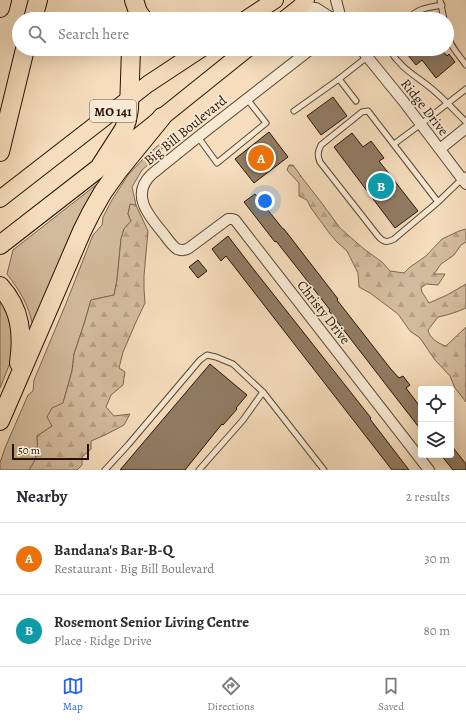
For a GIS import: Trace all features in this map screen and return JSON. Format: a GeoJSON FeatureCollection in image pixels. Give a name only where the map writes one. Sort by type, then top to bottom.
{"type":"FeatureCollection","features":[{"type":"Feature","properties":{"kind":"highway"},"geometry":{"type":"LineString","coordinates":[[0,8],[2,0]]}},
{"type":"Feature","properties":{"kind":"highway"},"geometry":{"type":"LineString","coordinates":[[35,12],[38,0]]}},
{"type":"Feature","properties":{"kind":"highway"},"geometry":{"type":"LineString","coordinates":[[132,12],[133,0]]}},
{"type":"Feature","properties":{"kind":"highway"},"geometry":{"type":"LineString","coordinates":[[133,0],[138,12]]}},
{"type":"Feature","properties":{"kind":"highway"},"geometry":{"type":"LineString","coordinates":[[0,152],[23,56]]}},
{"type":"Feature","properties":{"kind":"highway"},"geometry":{"type":"LineString","coordinates":[[99,168],[124,129],[128,115],[131,56]]}},
{"type":"Feature","properties":{"kind":"highway"},"geometry":{"type":"LineString","coordinates":[[0,421],[91,213],[103,192],[162,117]]}},
{"type":"Feature","properties":{"kind":"highway","name":"MO 141"},"geometry":{"type":"LineString","coordinates":[[5,240],[99,168]]}},
{"type":"Feature","properties":{"kind":"highway"},"geometry":{"type":"LineString","coordinates":[[0,286],[9,296],[20,321],[21,352],[17,380]]}},
{"type":"Feature","properties":{"kind":"main road"},"geometry":{"type":"LineString","coordinates":[[257,12],[275,0]]}},
{"type":"Feature","properties":{"kind":"main road"},"geometry":{"type":"LineString","coordinates":[[293,12],[303,3]]}},
{"type":"Feature","properties":{"kind":"main road","name":"MO 141"},"geometry":{"type":"LineString","coordinates":[[0,199],[129,98],[190,56]]}},
{"type":"Feature","properties":{"kind":"main road","name":"MO 141"},"geometry":{"type":"LineString","coordinates":[[99,168],[238,56]]}},
{"type":"Feature","properties":{"kind":"street"},"geometry":{"type":"LineString","coordinates":[[336,0],[339,12]]}},
{"type":"Feature","properties":{"kind":"street"},"geometry":{"type":"LineString","coordinates":[[303,3],[322,12]]}},
{"type":"Feature","properties":{"kind":"street","name":"Big Bill Boulevard"},"geometry":{"type":"LineString","coordinates":[[182,250],[174,247],[153,221],[142,203],[141,190],[143,185],[147,179],[198,137],[302,56]]}},
{"type":"Feature","properties":{"kind":"street","name":"Ridge Drive"},"geometry":{"type":"LineString","coordinates":[[366,56],[465,179]]}},
{"type":"Feature","properties":{"kind":"street"},"geometry":{"type":"LineString","coordinates":[[440,149],[466,128]]}},
{"type":"Feature","properties":{"kind":"street","name":"Christy Drive"},"geometry":{"type":"LineString","coordinates":[[182,250],[189,248],[228,219],[235,220],[429,470]]}},
{"type":"Feature","properties":{"kind":"lane"},"geometry":{"type":"LineString","coordinates":[[416,12],[441,3]]}},
{"type":"Feature","properties":{"kind":"lane"},"geometry":{"type":"LineString","coordinates":[[454,48],[466,66]]}},
{"type":"Feature","properties":{"kind":"lane"},"geometry":{"type":"LineString","coordinates":[[294,111],[339,79],[361,56]]}},
{"type":"Feature","properties":{"kind":"lane"},"geometry":{"type":"LineString","coordinates":[[393,56],[404,69],[432,89],[466,122]]}},
{"type":"Feature","properties":{"kind":"lane"},"geometry":{"type":"LineString","coordinates":[[339,79],[356,101]]}},
{"type":"Feature","properties":{"kind":"lane"},"geometry":{"type":"LineString","coordinates":[[394,144],[466,89]]}},
{"type":"Feature","properties":{"kind":"lane"},"geometry":{"type":"LineString","coordinates":[[198,137],[217,163],[266,123],[246,99]]}},
{"type":"Feature","properties":{"kind":"lane"},"geometry":{"type":"LineString","coordinates":[[438,202],[368,111],[362,112],[321,145],[318,150],[320,162],[382,241],[388,242],[394,239],[438,202],[465,179]]}},
{"type":"Feature","properties":{"kind":"lane"},"geometry":{"type":"LineString","coordinates":[[105,470],[200,360],[207,355],[233,364],[263,392],[324,470]]}},
{"type":"Feature","properties":{"kind":"lane"},"geometry":{"type":"LineString","coordinates":[[199,470],[243,420],[263,392]]}},
{"type":"Feature","properties":{"kind":"green space"},"geometry":{"type":"Polygon","coordinates":[[[161,143],[163,147],[156,158],[142,170],[132,187],[136,205],[130,205],[128,214],[131,221],[124,229],[121,239],[114,295],[91,300],[74,354],[72,371],[63,403],[52,426],[37,436],[37,453],[29,470],[0,470],[0,463],[5,448],[28,395],[33,391],[34,380],[93,235],[102,225],[103,217],[128,175],[161,143]]]}},
{"type":"Feature","properties":{"kind":"green space"},"geometry":{"type":"Polygon","coordinates":[[[289,165],[293,165],[340,228],[364,249],[382,262],[390,271],[404,273],[426,256],[442,239],[466,229],[466,242],[461,245],[454,255],[441,264],[434,274],[445,274],[438,285],[426,284],[421,288],[429,303],[466,284],[466,308],[438,317],[428,330],[434,340],[446,346],[466,327],[466,402],[455,388],[450,376],[435,360],[420,338],[410,331],[398,314],[370,293],[359,287],[358,273],[347,251],[330,234],[307,200],[299,196],[299,183],[287,170],[289,165]]]}},
{"type":"Feature","properties":{"kind":"green space"},"geometry":{"type":"Polygon","coordinates":[[[101,181],[33,327],[29,312],[23,299],[7,274],[13,250],[101,181]]]}},
{"type":"Feature","properties":{"kind":"green space"},"geometry":{"type":"Polygon","coordinates":[[[130,204],[136,205],[148,231],[144,276],[145,303],[123,352],[119,368],[125,372],[123,385],[111,395],[106,407],[114,416],[130,414],[124,425],[91,441],[91,449],[82,457],[82,465],[77,470],[29,470],[37,453],[37,436],[52,426],[47,417],[52,408],[63,403],[72,371],[74,354],[91,300],[114,295],[121,239],[124,229],[131,221],[128,214],[130,204]]]}},
{"type":"Feature","properties":{"kind":"green space"},"geometry":{"type":"Polygon","coordinates":[[[0,300],[7,310],[13,339],[10,363],[0,388],[0,300]]]}},
{"type":"Feature","properties":{"kind":"building"},"geometry":{"type":"Polygon","coordinates":[[[409,56],[450,56],[455,62],[436,78],[422,60],[416,65],[409,56]]]}},
{"type":"Feature","properties":{"kind":"building"},"geometry":{"type":"Polygon","coordinates":[[[333,97],[347,116],[321,135],[307,116],[333,97]]]}},
{"type":"Feature","properties":{"kind":"building"},"geometry":{"type":"Polygon","coordinates":[[[269,132],[288,157],[254,183],[235,159],[269,132]]]}},
{"type":"Feature","properties":{"kind":"building"},"geometry":{"type":"Polygon","coordinates":[[[352,133],[363,147],[371,141],[384,158],[379,161],[418,211],[395,228],[334,147],[352,133]]]}},
{"type":"Feature","properties":{"kind":"building"},"geometry":{"type":"Polygon","coordinates":[[[255,194],[284,229],[390,368],[399,378],[403,376],[410,385],[406,388],[418,404],[418,426],[329,311],[330,310],[244,202],[255,194]]]}},
{"type":"Feature","properties":{"kind":"building"},"geometry":{"type":"Polygon","coordinates":[[[228,236],[371,418],[370,419],[409,470],[392,470],[226,256],[221,261],[212,249],[228,236]]]}},
{"type":"Feature","properties":{"kind":"building"},"geometry":{"type":"Polygon","coordinates":[[[198,260],[207,271],[198,278],[189,267],[198,260]]]}},
{"type":"Feature","properties":{"kind":"building"},"geometry":{"type":"Polygon","coordinates":[[[210,364],[247,395],[236,408],[237,409],[223,425],[222,424],[185,470],[120,470],[210,364]]]}},
{"type":"Feature","properties":{"kind":"building"},"geometry":{"type":"Polygon","coordinates":[[[454,449],[466,464],[466,470],[453,470],[443,458],[454,458],[454,449]]]}},
{"type":"Feature","properties":{"kind":"place","name":"Bandana's Bar-B-Q"},"geometry":{"type":"Point","coordinates":[261,158]}},
{"type":"Feature","properties":{"kind":"place","name":"Rosemont Senior Living Centre"},"geometry":{"type":"Point","coordinates":[381,186]}}]}
